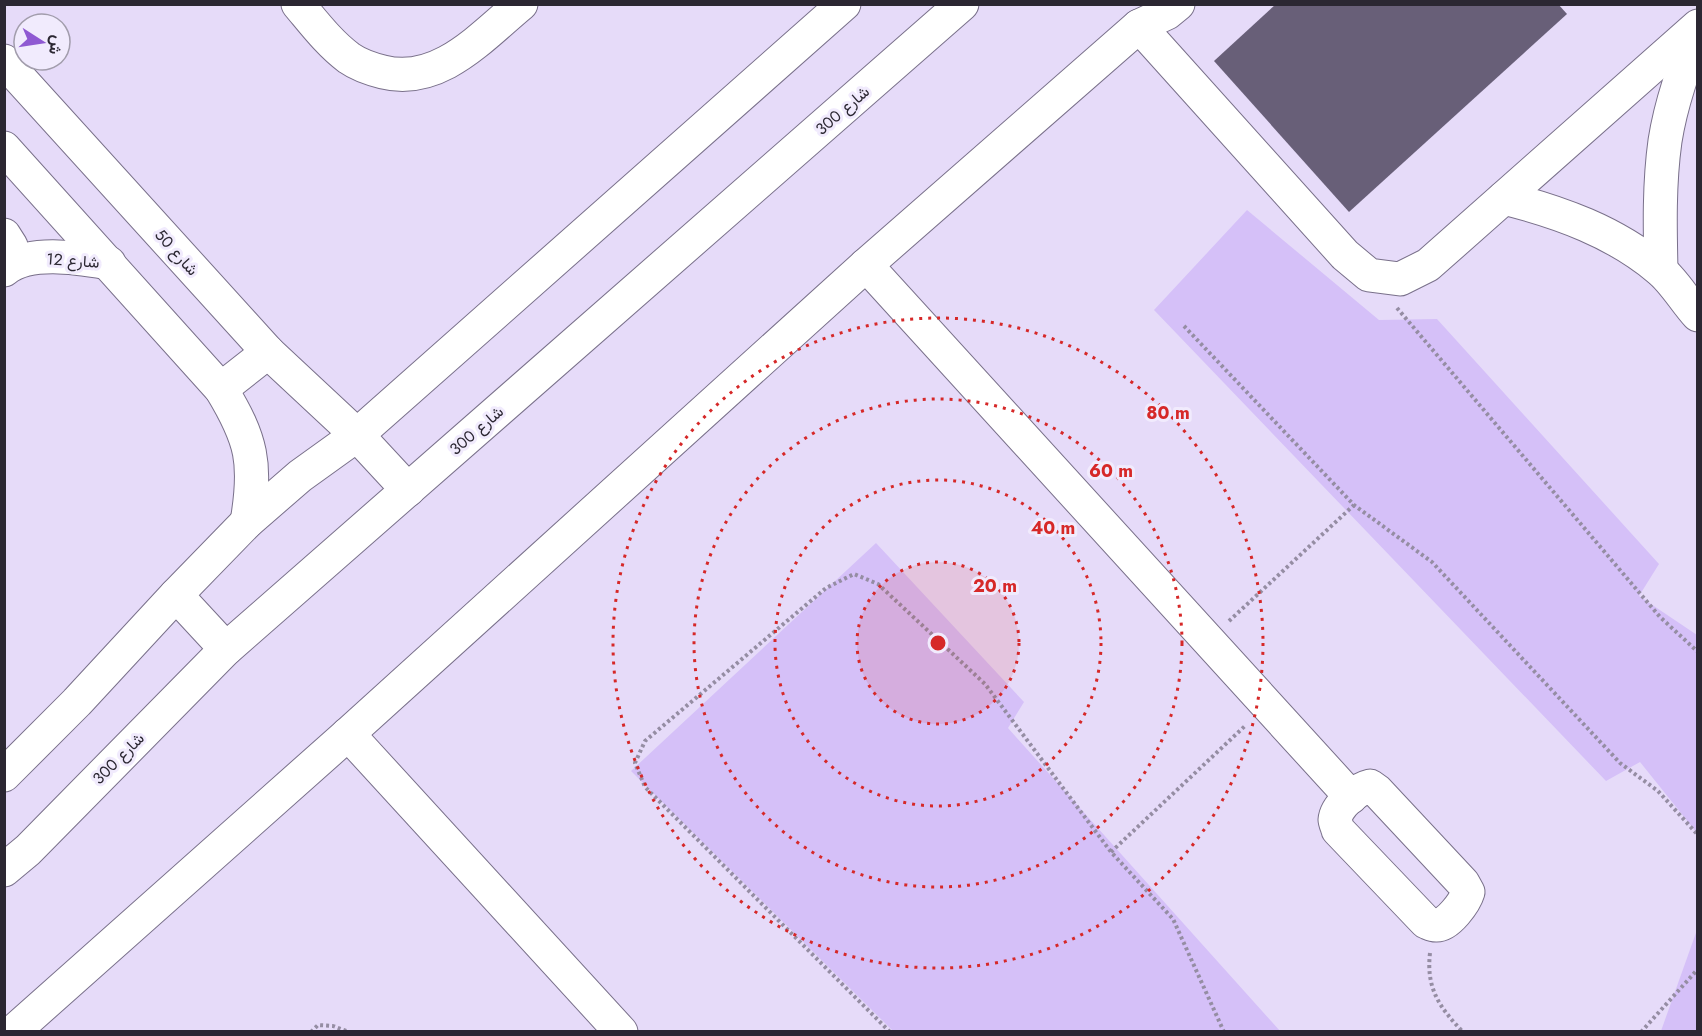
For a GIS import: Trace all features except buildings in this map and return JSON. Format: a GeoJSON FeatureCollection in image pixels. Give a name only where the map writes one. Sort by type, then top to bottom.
{"type":"FeatureCollection","features":[{"type":"Feature","properties":{"kind":"street"},"geometry":{"type":"LineString","coordinates":[[298,4],[334,45],[351,59],[370,69],[392,75],[415,75],[436,69],[456,59],[521,4]]}},
{"type":"Feature","properties":{"kind":"street"},"geometry":{"type":"LineString","coordinates":[[4,775],[77,702],[247,522],[300,476],[357,435],[844,4]]}},
{"type":"Feature","properties":{"kind":"street","name":"شارع 300"},"geometry":{"type":"LineString","coordinates":[[4,870],[36,841],[226,649],[962,4]]}},
{"type":"Feature","properties":{"kind":"street"},"geometry":{"type":"LineString","coordinates":[[14,1032],[348,734],[1143,15],[1167,13],[1178,4]]}},
{"type":"Feature","properties":{"kind":"street"},"geometry":{"type":"LineString","coordinates":[[1143,15],[1345,255],[1369,275],[1400,279],[1428,265],[1698,26]]}},
{"type":"Feature","properties":{"kind":"street"},"geometry":{"type":"LineString","coordinates":[[1660,270],[1660,203],[1665,141],[1679,81],[1698,31]]}},
{"type":"Feature","properties":{"kind":"street","name":"شارع 50"},"geometry":{"type":"LineString","coordinates":[[4,61],[268,352],[357,435],[408,490]]}},
{"type":"Feature","properties":{"kind":"street"},"geometry":{"type":"LineString","coordinates":[[4,148],[222,389],[240,418],[250,452],[253,487],[247,522]]}},
{"type":"Feature","properties":{"kind":"street"},"geometry":{"type":"LineString","coordinates":[[1504,198],[1547,209],[1587,225],[1625,245],[1660,270],[1698,315]]}},
{"type":"Feature","properties":{"kind":"street","name":"شارع 12"},"geometry":{"type":"LineString","coordinates":[[7,256],[65,257],[109,263]]}},
{"type":"Feature","properties":{"kind":"street"},"geometry":{"type":"LineString","coordinates":[[866,265],[1351,797]]}},
{"type":"Feature","properties":{"kind":"street"},"geometry":{"type":"LineString","coordinates":[[222,389],[268,352]]}},
{"type":"Feature","properties":{"kind":"street"},"geometry":{"type":"LineString","coordinates":[[176,595],[226,649]]}},
{"type":"Feature","properties":{"kind":"street"},"geometry":{"type":"LineString","coordinates":[[348,734],[621,1032]]}},
{"type":"Feature","properties":{"kind":"street"},"geometry":{"type":"LineString","coordinates":[[1370,786],[1377,791],[1464,883],[1468,892],[1465,902],[1444,923],[1436,926],[1426,922],[1338,830],[1335,821],[1338,810],[1351,797],[1362,788],[1370,786]]}},
{"type":"Feature","properties":{"kind":"path"},"geometry":{"type":"LineString","coordinates":[[1369,275],[1660,617],[1698,652]]}},
{"type":"Feature","properties":{"kind":"path"},"geometry":{"type":"LineString","coordinates":[[1184,326],[1354,505],[1432,562],[1620,763],[1658,791],[1698,835]]}},
{"type":"Feature","properties":{"kind":"path"},"geometry":{"type":"LineString","coordinates":[[1208,641],[1354,505]]}},
{"type":"Feature","properties":{"kind":"path"},"geometry":{"type":"LineString","coordinates":[[890,1032],[645,788],[635,763],[645,741],[826,588],[854,574],[878,584],[985,684],[1111,852],[1173,919],[1224,1032]]}},
{"type":"Feature","properties":{"kind":"path"},"geometry":{"type":"LineString","coordinates":[[1111,852],[1267,705]]}},
{"type":"Feature","properties":{"kind":"path"},"geometry":{"type":"LineString","coordinates":[[1436,926],[1430,951],[1430,978],[1443,1011],[1462,1032]]}},
{"type":"Feature","properties":{"kind":"path"},"geometry":{"type":"LineString","coordinates":[[1641,1032],[1698,969]]}},
{"type":"Feature","properties":{"kind":"path"},"geometry":{"type":"LineString","coordinates":[[311,1032],[318,1025],[333,1026],[349,1032]]}},
{"type":"Feature","properties":{"kind":"shaded area"},"geometry":{"type":"Polygon","coordinates":[[[1247,210],[1379,320],[1437,319],[1659,564],[1639,596],[1697,635],[1697,833],[1640,762],[1606,781],[1154,310],[1247,210]]]}},
{"type":"Feature","properties":{"kind":"shaded area"},"geometry":{"type":"Polygon","coordinates":[[[876,543],[1024,702],[1008,728],[1280,1031],[893,1031],[631,771],[876,543]]]}},
{"type":"Feature","properties":{"kind":"shaded area"},"geometry":{"type":"Polygon","coordinates":[[[1697,930],[1697,1031],[1661,1031],[1697,930]]]}}]}
